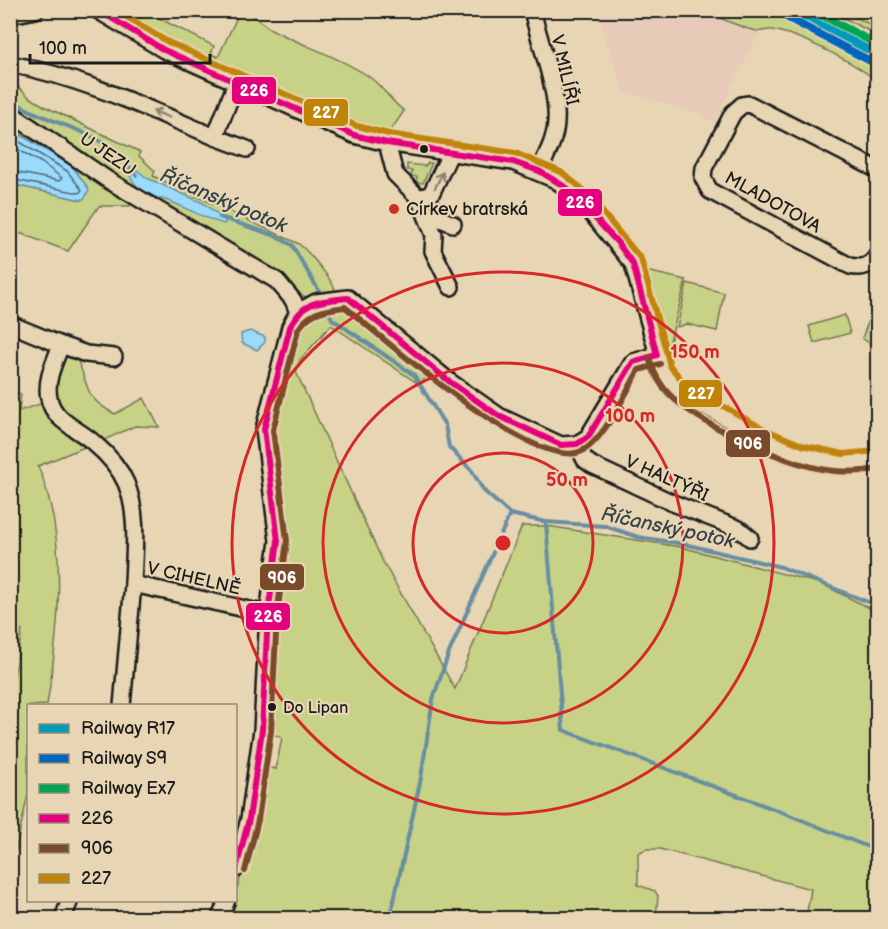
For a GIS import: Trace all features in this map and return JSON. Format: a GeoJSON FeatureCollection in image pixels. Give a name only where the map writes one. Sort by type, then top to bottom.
{"type":"FeatureCollection","features":[{"type":"Feature","properties":{"kind":"street"},"geometry":{"type":"LineString","coordinates":[[10,15],[36,10]]}},
{"type":"Feature","properties":{"kind":"street"},"geometry":{"type":"LineString","coordinates":[[97,10],[164,50],[354,135],[450,154],[513,162],[556,180],[578,197],[633,264],[662,370],[681,393],[767,441],[799,454],[823,461],[842,463],[878,460]]}},
{"type":"Feature","properties":{"kind":"street","name":"V MILÍŘI"},"geometry":{"type":"LineString","coordinates":[[532,10],[555,104],[556,123],[553,139],[539,171]]}},
{"type":"Feature","properties":{"kind":"street"},"geometry":{"type":"LineString","coordinates":[[10,64],[29,67],[130,101],[247,149]]}},
{"type":"Feature","properties":{"kind":"street"},"geometry":{"type":"LineString","coordinates":[[215,137],[236,83]]}},
{"type":"Feature","properties":{"kind":"street","name":"MLADOTOVA"},"geometry":{"type":"LineString","coordinates":[[878,170],[749,104],[742,105],[733,113],[702,173],[705,185],[710,191],[850,266],[868,265],[878,254]]}},
{"type":"Feature","properties":{"kind":"street","name":"U JEZU"},"geometry":{"type":"LineString","coordinates":[[10,113],[108,180],[277,281],[293,300],[298,312]]}},
{"type":"Feature","properties":{"kind":"street"},"geometry":{"type":"LineString","coordinates":[[387,143],[395,174],[419,198],[426,213],[434,234],[433,250],[451,288]]}},
{"type":"Feature","properties":{"kind":"street"},"geometry":{"type":"LineString","coordinates":[[419,198],[432,194],[450,154]]}},
{"type":"Feature","properties":{"kind":"street"},"geometry":{"type":"LineString","coordinates":[[426,213],[453,224]]}},
{"type":"Feature","properties":{"kind":"street"},"geometry":{"type":"LineString","coordinates":[[237,865],[249,819],[262,730],[268,614],[278,541],[264,429],[290,327],[298,312],[316,302],[339,298],[348,298],[357,302],[450,382],[499,416],[554,443],[577,444],[592,434],[633,362],[657,355]]}},
{"type":"Feature","properties":{"kind":"street"},"geometry":{"type":"LineString","coordinates":[[10,324],[86,354],[114,357]]}},
{"type":"Feature","properties":{"kind":"street","name":"V CIHELNĚ"},"geometry":{"type":"LineString","coordinates":[[61,345],[50,375],[49,400],[64,422],[93,442],[115,464],[125,482],[133,504],[135,524],[133,584],[268,614]]}},
{"type":"Feature","properties":{"kind":"street","name":"V HALTÝŘI"},"geometry":{"type":"LineString","coordinates":[[577,444],[585,460],[592,465],[673,503],[739,529],[750,538]]}},
{"type":"Feature","properties":{"kind":"street"},"geometry":{"type":"LineString","coordinates":[[122,704],[133,584]]}},
{"type":"Feature","properties":{"kind":"street"},"geometry":{"type":"LineString","coordinates":[[63,918],[69,902]]}},
{"type":"Feature","properties":{"kind":"street"},"geometry":{"type":"LineString","coordinates":[[220,918],[226,902]]}},
{"type":"Feature","properties":{"kind":"shaded area"},"geometry":{"type":"Polygon","coordinates":[[[596,11],[696,11],[715,14],[759,32],[714,122],[692,111],[624,92],[596,11]]]}},
{"type":"Feature","properties":{"kind":"shaded area"},"geometry":{"type":"Polygon","coordinates":[[[771,11],[830,11],[877,35],[877,66],[771,11]]]}},
{"type":"Feature","properties":{"kind":"green space"},"geometry":{"type":"Polygon","coordinates":[[[128,11],[145,11],[214,46],[211,54],[218,57],[240,11],[245,12],[271,29],[368,76],[404,111],[389,133],[356,128],[214,66],[124,19],[128,11]]]}},
{"type":"Feature","properties":{"kind":"green space"},"geometry":{"type":"Polygon","coordinates":[[[696,11],[771,11],[877,66],[877,81],[842,58],[798,38],[772,30],[752,30],[696,11]]]}},
{"type":"Feature","properties":{"kind":"green space"},"geometry":{"type":"Polygon","coordinates":[[[830,11],[843,11],[877,28],[877,35],[830,11]]]}},
{"type":"Feature","properties":{"kind":"green space"},"geometry":{"type":"Polygon","coordinates":[[[11,80],[29,97],[46,107],[140,152],[139,156],[155,171],[153,176],[299,244],[320,266],[336,292],[308,297],[298,295],[216,240],[213,232],[191,219],[181,219],[138,191],[130,206],[99,206],[68,251],[11,230],[11,184],[81,200],[49,151],[11,129],[11,80]]]}},
{"type":"Feature","properties":{"kind":"green space"},"geometry":{"type":"Polygon","coordinates":[[[432,163],[423,183],[416,182],[417,177],[411,176],[412,171],[407,170],[407,164],[425,166],[432,163]]]}},
{"type":"Feature","properties":{"kind":"green space"},"geometry":{"type":"Polygon","coordinates":[[[646,271],[686,280],[667,353],[646,271]]]}},
{"type":"Feature","properties":{"kind":"green space"},"geometry":{"type":"Polygon","coordinates":[[[687,283],[724,293],[717,331],[687,324],[677,327],[687,283]]]}},
{"type":"Feature","properties":{"kind":"green space"},"geometry":{"type":"Polygon","coordinates":[[[346,304],[429,373],[420,385],[331,325],[300,360],[296,372],[382,560],[455,689],[522,526],[547,526],[681,547],[822,584],[877,612],[877,918],[837,918],[827,914],[806,918],[811,889],[660,849],[646,849],[638,853],[638,885],[655,891],[658,896],[656,918],[228,918],[233,902],[237,902],[237,888],[258,819],[266,767],[276,769],[282,737],[271,734],[276,695],[277,626],[285,627],[287,610],[275,609],[280,561],[289,555],[271,456],[271,429],[294,335],[303,316],[316,309],[346,304]]]}},
{"type":"Feature","properties":{"kind":"green space"},"geometry":{"type":"Polygon","coordinates":[[[845,315],[850,333],[814,343],[809,326],[845,315]]]}},
{"type":"Feature","properties":{"kind":"green space"},"geometry":{"type":"Polygon","coordinates":[[[869,320],[877,320],[877,343],[869,343],[862,338],[869,320]]]}},
{"type":"Feature","properties":{"kind":"green space"},"geometry":{"type":"Polygon","coordinates":[[[65,353],[75,356],[88,389],[96,401],[115,414],[144,398],[159,427],[135,426],[102,441],[76,422],[61,406],[58,396],[57,385],[65,353]]]}},
{"type":"Feature","properties":{"kind":"green space"},"geometry":{"type":"Polygon","coordinates":[[[11,392],[21,394],[19,411],[40,404],[47,406],[87,446],[38,466],[48,494],[58,554],[58,616],[47,704],[27,704],[27,799],[11,872],[10,699],[22,630],[10,628],[11,392]]]}},
{"type":"Feature","properties":{"kind":"water"},"geometry":{"type":"Polygon","coordinates":[[[11,129],[72,166],[89,189],[85,198],[81,200],[11,184],[11,129]]]}},
{"type":"Feature","properties":{"kind":"water"},"geometry":{"type":"Polygon","coordinates":[[[137,170],[147,178],[203,203],[226,221],[224,224],[218,222],[169,201],[146,194],[130,176],[137,170]]]}},
{"type":"Feature","properties":{"kind":"water"},"geometry":{"type":"Polygon","coordinates":[[[250,331],[265,337],[265,342],[257,350],[242,343],[241,334],[250,331]]]}},
{"type":"Feature","properties":{"kind":"waterway","name":"Říčanský potok"},"geometry":{"type":"LineString","coordinates":[[10,99],[103,143],[120,156],[136,175]]}},
{"type":"Feature","properties":{"kind":"waterway","name":"Říčanský potok"},"geometry":{"type":"LineString","coordinates":[[220,217],[273,235],[292,245],[323,298]]}},
{"type":"Feature","properties":{"kind":"waterway","name":"Říčanský potok"},"geometry":{"type":"LineString","coordinates":[[326,305],[332,319],[414,375],[445,425],[449,447],[472,471],[484,491],[510,514],[546,522],[605,526],[638,537],[684,544],[781,567],[878,606]]}},
{"type":"Feature","properties":{"kind":"waterway"},"geometry":{"type":"LineString","coordinates":[[390,918],[421,778],[433,699],[448,655],[510,514]]}},
{"type":"Feature","properties":{"kind":"waterway"},"geometry":{"type":"LineString","coordinates":[[546,523],[563,730],[787,814],[878,851]]}},
{"type":"Feature","properties":{"kind":"rail line","name":"R17"},"geometry":{"type":"LineString","coordinates":[[793,10],[878,55]]}},
{"type":"Feature","properties":{"kind":"rail line","name":"Ex7"},"geometry":{"type":"LineString","coordinates":[[812,10],[878,45]]}},
{"type":"Feature","properties":{"kind":"rail line","name":"S9"},"geometry":{"type":"LineString","coordinates":[[788,18],[874,63]]}},
{"type":"Feature","properties":{"kind":"transit line","name":"226"},"geometry":{"type":"LineString","coordinates":[[98,10],[164,50],[354,135],[387,143],[513,162],[539,171],[567,188],[617,242],[633,264],[657,355]]}},
{"type":"Feature","properties":{"kind":"transit line","name":"227"},"geometry":{"type":"LineString","coordinates":[[115,10],[168,42],[357,126],[389,134],[515,153],[561,172],[585,191],[641,259],[670,366],[687,386],[764,429],[802,445],[843,454],[877,451]]}},
{"type":"Feature","properties":{"kind":"transit line","name":"226"},"geometry":{"type":"LineString","coordinates":[[237,865],[249,819],[262,730],[268,614],[278,541],[264,429],[290,327],[295,318],[307,307],[321,301],[348,298],[450,382],[499,416],[561,445],[577,444],[588,437],[633,362],[657,355]]}},
{"type":"Feature","properties":{"kind":"transit line","name":"906"},"geometry":{"type":"LineString","coordinates":[[245,871],[258,820],[271,731],[277,615],[287,541],[273,430],[298,330],[302,324],[318,312],[345,307],[460,399],[531,443],[560,453],[582,451],[590,445],[614,415],[639,370],[660,364]]}},
{"type":"Feature","properties":{"kind":"transit line","name":"906"},"geometry":{"type":"LineString","coordinates":[[649,358],[652,368],[669,394],[700,418],[743,441],[788,460],[827,470],[852,472],[878,469]]}},
{"type":"Feature","properties":{"kind":"place","name":"Církev bratrská"},"geometry":{"type":"Point","coordinates":[394,209]}},
{"type":"Feature","properties":{"kind":"place","name":"Do Lipan"},"geometry":{"type":"Point","coordinates":[272,707]}}]}
